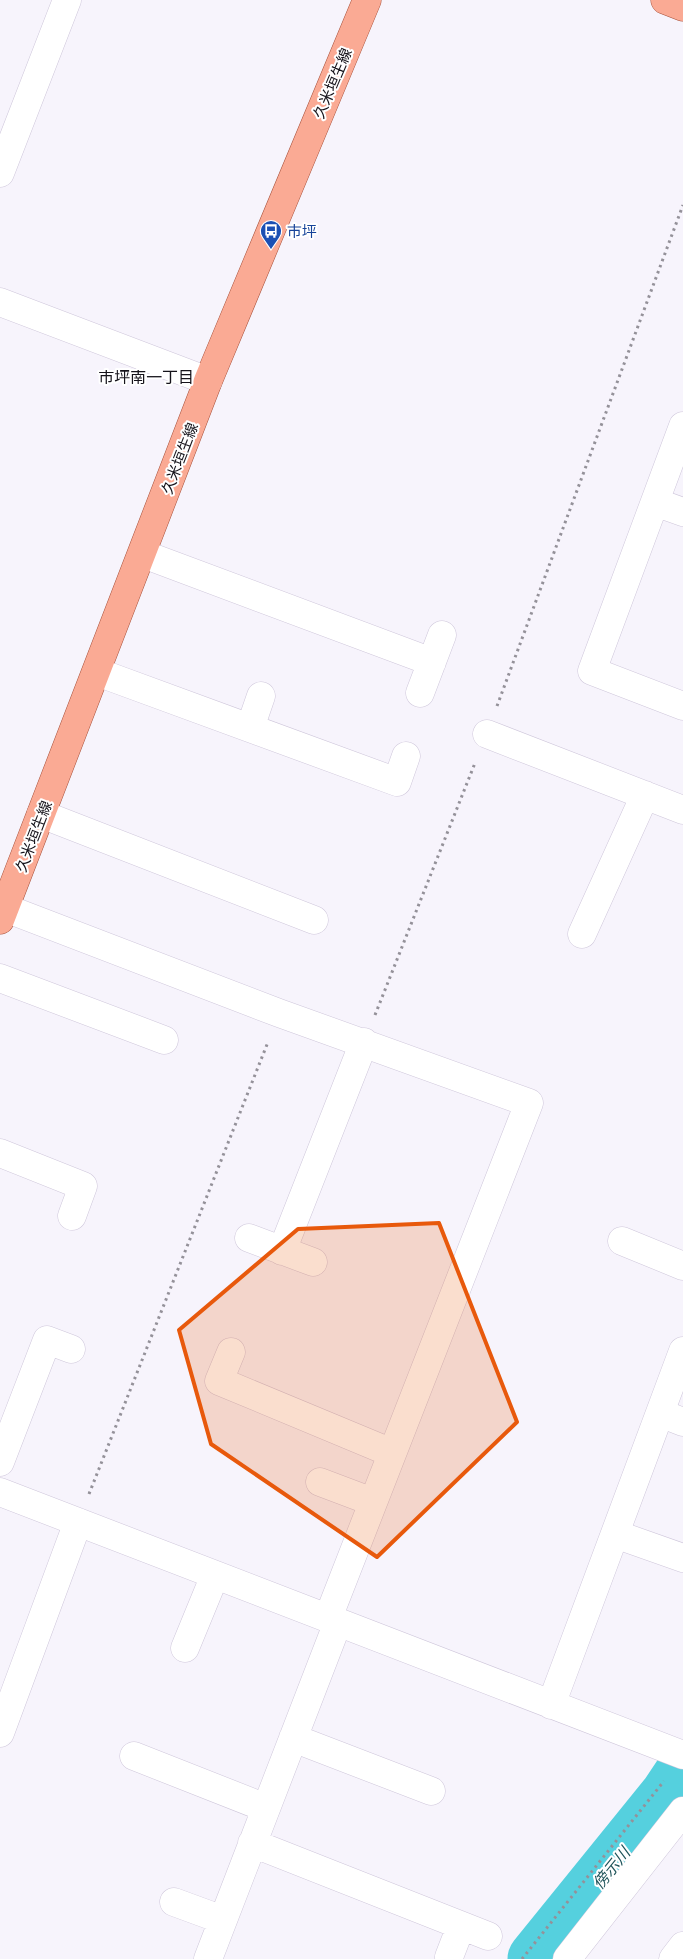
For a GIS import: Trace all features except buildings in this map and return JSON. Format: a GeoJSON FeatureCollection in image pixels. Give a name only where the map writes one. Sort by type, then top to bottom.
{"type":"FeatureCollection","features":[{"type":"Feature","properties":{"kind":"main road","name":"久米垣生線"},"geometry":{"type":"LineString","coordinates":[[2,913],[97,672],[208,381],[367,0]]}},
{"type":"Feature","properties":{"kind":"main road"},"geometry":{"type":"LineString","coordinates":[[665,0],[683,7]]}},
{"type":"Feature","properties":{"kind":"street"},"geometry":{"type":"LineString","coordinates":[[0,173],[67,0]]}},
{"type":"Feature","properties":{"kind":"street"},"geometry":{"type":"LineString","coordinates":[[0,302],[208,381]]}},
{"type":"Feature","properties":{"kind":"street"},"geometry":{"type":"LineString","coordinates":[[683,426],[592,671],[683,706]]}},
{"type":"Feature","properties":{"kind":"street"},"geometry":{"type":"LineString","coordinates":[[654,502],[683,512]]}},
{"type":"Feature","properties":{"kind":"street"},"geometry":{"type":"LineString","coordinates":[[142,554],[432,662]]}},
{"type":"Feature","properties":{"kind":"street"},"geometry":{"type":"LineString","coordinates":[[420,693],[442,635]]}},
{"type":"Feature","properties":{"kind":"street"},"geometry":{"type":"LineString","coordinates":[[97,672],[397,782],[406,756]]}},
{"type":"Feature","properties":{"kind":"street"},"geometry":{"type":"LineString","coordinates":[[250,728],[261,696]]}},
{"type":"Feature","properties":{"kind":"street"},"geometry":{"type":"LineString","coordinates":[[487,734],[683,810]]}},
{"type":"Feature","properties":{"kind":"street"},"geometry":{"type":"LineString","coordinates":[[582,934],[644,795]]}},
{"type":"Feature","properties":{"kind":"street"},"geometry":{"type":"LineString","coordinates":[[41,814],[314,920]]}},
{"type":"Feature","properties":{"kind":"street"},"geometry":{"type":"LineString","coordinates":[[2,913],[529,1102],[392,1452],[293,1738],[208,1959]]}},
{"type":"Feature","properties":{"kind":"street"},"geometry":{"type":"LineString","coordinates":[[0,978],[164,1040]]}},
{"type":"Feature","properties":{"kind":"street"},"geometry":{"type":"LineString","coordinates":[[282,1251],[364,1042]]}},
{"type":"Feature","properties":{"kind":"street"},"geometry":{"type":"LineString","coordinates":[[0,1153],[83,1186],[72,1216]]}},
{"type":"Feature","properties":{"kind":"street"},"geometry":{"type":"LineString","coordinates":[[249,1238],[313,1262]]}},
{"type":"Feature","properties":{"kind":"street"},"geometry":{"type":"LineString","coordinates":[[622,1241],[683,1266]]}},
{"type":"Feature","properties":{"kind":"street"},"geometry":{"type":"LineString","coordinates":[[0,1462],[47,1340],[71,1349]]}},
{"type":"Feature","properties":{"kind":"street"},"geometry":{"type":"LineString","coordinates":[[551,1704],[615,1534],[672,1417],[683,1351]]}},
{"type":"Feature","properties":{"kind":"street"},"geometry":{"type":"LineString","coordinates":[[231,1352],[218,1381],[392,1452]]}},
{"type":"Feature","properties":{"kind":"street"},"geometry":{"type":"LineString","coordinates":[[320,1482],[374,1502]]}},
{"type":"Feature","properties":{"kind":"street"},"geometry":{"type":"LineString","coordinates":[[0,1492],[683,1755]]}},
{"type":"Feature","properties":{"kind":"street"},"geometry":{"type":"LineString","coordinates":[[0,1734],[78,1522]]}},
{"type":"Feature","properties":{"kind":"street"},"geometry":{"type":"LineString","coordinates":[[615,1534],[683,1558]]}},
{"type":"Feature","properties":{"kind":"street"},"geometry":{"type":"LineString","coordinates":[[185,1648],[214,1575]]}},
{"type":"Feature","properties":{"kind":"street"},"geometry":{"type":"LineString","coordinates":[[293,1738],[431,1790]]}},
{"type":"Feature","properties":{"kind":"street"},"geometry":{"type":"LineString","coordinates":[[134,1756],[266,1808]]}},
{"type":"Feature","properties":{"kind":"street"},"geometry":{"type":"LineString","coordinates":[[567,1959],[683,1811]]}},
{"type":"Feature","properties":{"kind":"street"},"geometry":{"type":"LineString","coordinates":[[252,1843],[488,1936]]}},
{"type":"Feature","properties":{"kind":"street"},"geometry":{"type":"LineString","coordinates":[[174,1902],[223,1920]]}},
{"type":"Feature","properties":{"kind":"street"},"geometry":{"type":"LineString","coordinates":[[449,1957],[461,1926]]}},
{"type":"Feature","properties":{"kind":"street"},"geometry":{"type":"LineString","coordinates":[[673,1959],[683,1946]]}},
{"type":"Feature","properties":{"kind":"path"},"geometry":{"type":"LineString","coordinates":[[364,1042],[487,734],[683,205]]}},
{"type":"Feature","properties":{"kind":"path"},"geometry":{"type":"LineString","coordinates":[[78,1522],[279,1013]]}},
{"type":"Feature","properties":{"kind":"path"},"geometry":{"type":"LineString","coordinates":[[522,1959],[665,1780]]}},
{"type":"Feature","properties":{"kind":"path"},"geometry":{"type":"LineString","coordinates":[[530,1949],[535,1953]]}},
{"type":"Feature","properties":{"kind":"highlighted area"},"geometry":{"type":"Polygon","coordinates":[[[439,1223],[517,1422],[377,1557],[211,1444],[179,1330],[298,1229],[439,1223]]]}},
{"type":"Feature","properties":{"kind":"waterway","name":"傍示川"},"geometry":{"type":"LineString","coordinates":[[537,1959],[669,1796],[683,1775]]}},
{"type":"Feature","properties":{"kind":"place","name":"市坪"},"geometry":{"type":"Point","coordinates":[271,250]}},
{"type":"Feature","properties":{"kind":"district","name":"市坪南一丁目"},"geometry":{"type":"Point","coordinates":[146,377]}}]}
